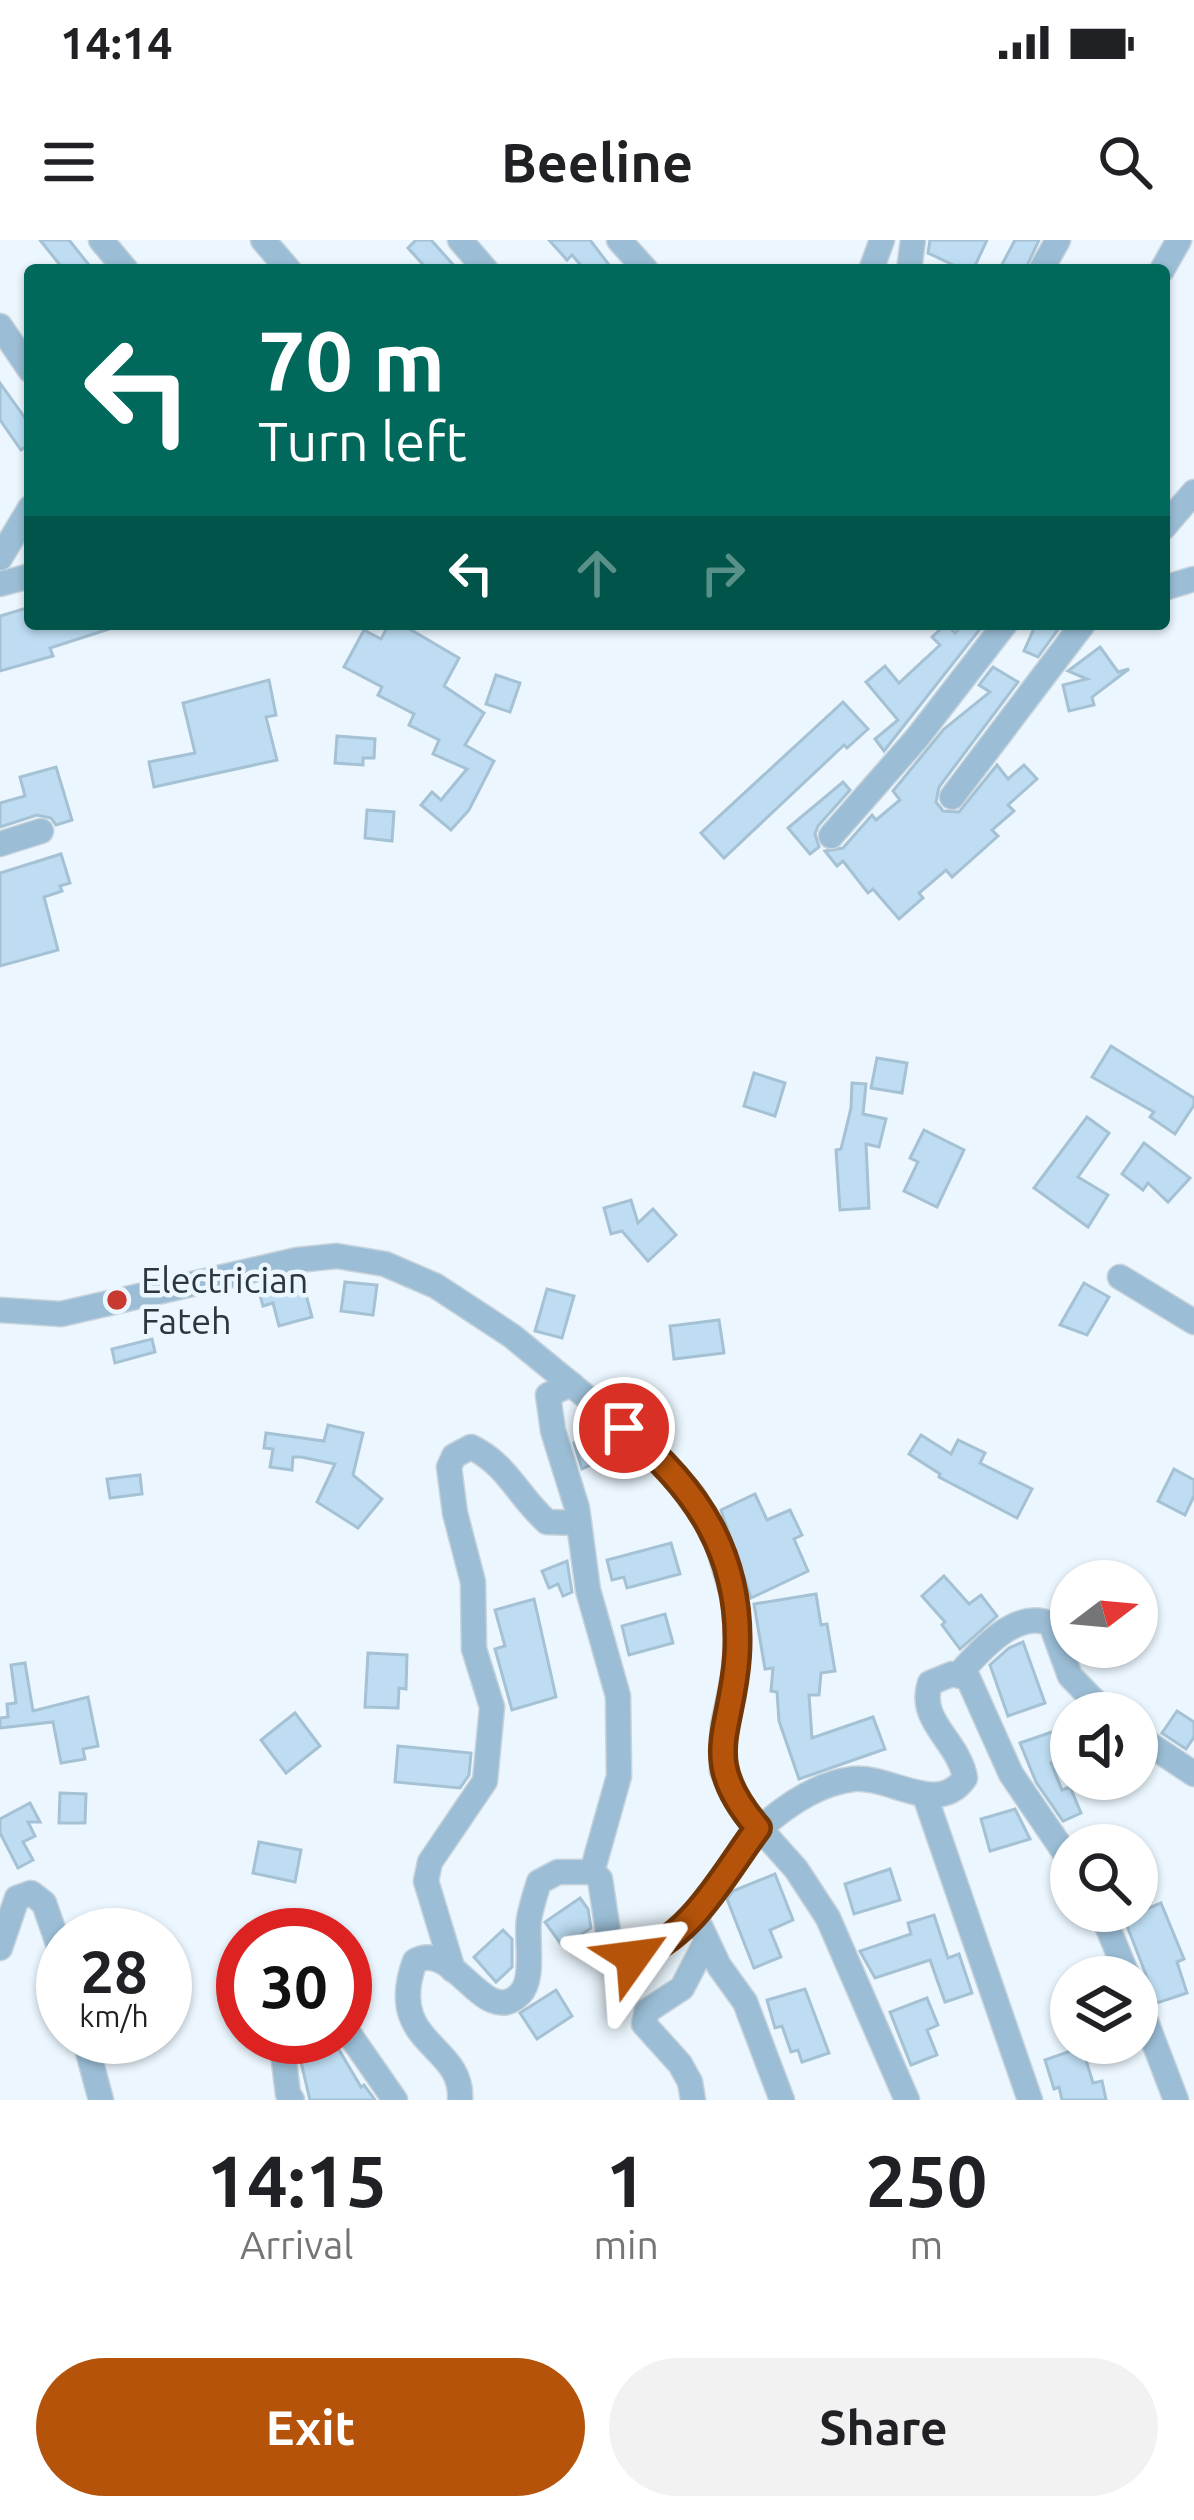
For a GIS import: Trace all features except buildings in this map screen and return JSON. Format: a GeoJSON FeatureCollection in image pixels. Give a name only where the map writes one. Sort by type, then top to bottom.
{"type":"FeatureCollection","features":[{"type":"Feature","properties":{"kind":"street"},"geometry":{"type":"LineString","coordinates":[[101,240],[121,264]]}},
{"type":"Feature","properties":{"kind":"street"},"geometry":{"type":"LineString","coordinates":[[263,240],[284,264]]}},
{"type":"Feature","properties":{"kind":"street"},"geometry":{"type":"LineString","coordinates":[[460,240],[481,264]]}},
{"type":"Feature","properties":{"kind":"street"},"geometry":{"type":"LineString","coordinates":[[619,240],[641,264]]}},
{"type":"Feature","properties":{"kind":"street"},"geometry":{"type":"LineString","coordinates":[[0,326],[24,361]]}},
{"type":"Feature","properties":{"kind":"street"},"geometry":{"type":"LineString","coordinates":[[0,559],[24,518]]}},
{"type":"Feature","properties":{"kind":"street"},"geometry":{"type":"LineString","coordinates":[[831,836],[1000,630]]}},
{"type":"Feature","properties":{"kind":"street"},"geometry":{"type":"LineString","coordinates":[[952,797],[1078,630]]}},
{"type":"Feature","properties":{"kind":"street"},"geometry":{"type":"LineString","coordinates":[[0,844],[41,831]]}},
{"type":"Feature","properties":{"kind":"street"},"geometry":{"type":"LineString","coordinates":[[0,1310],[61,1314],[337,1256],[385,1264],[436,1286],[512,1336],[650,1449],[693,1495],[713,1529],[737,1610],[736,1660],[723,1725],[722,1771],[758,1828],[796,1869],[828,1918],[907,2100]]}},
{"type":"Feature","properties":{"kind":"street"},"geometry":{"type":"LineString","coordinates":[[1120,1277],[1194,1322]]}},
{"type":"Feature","properties":{"kind":"street"},"geometry":{"type":"LineString","coordinates":[[571,1384],[548,1395],[553,1431],[579,1523],[588,1590],[618,1696],[619,1775],[592,1872]]}},
{"type":"Feature","properties":{"kind":"street"},"geometry":{"type":"LineString","coordinates":[[453,1970],[426,1881],[430,1862],[485,1781],[492,1707],[474,1649],[473,1582],[449,1467],[454,1456],[470,1447],[494,1458],[508,1472],[517,1492],[547,1522],[579,1523]]}},
{"type":"Feature","properties":{"kind":"street"},"geometry":{"type":"LineString","coordinates":[[959,1674],[991,1640],[1041,1620],[1051,1624],[1070,1676],[1086,1692]]}},
{"type":"Feature","properties":{"kind":"street"},"geometry":{"type":"LineString","coordinates":[[460,2100],[459,2078],[411,2024],[406,1996],[415,1960],[435,1958],[500,2004],[517,1998],[526,1987],[528,1925],[539,1882],[558,1872],[592,1872],[600,1879],[610,1945],[633,1957],[656,1950],[676,1935],[758,1828],[802,1796],[869,1778],[925,1796],[947,1794],[965,1778],[962,1762],[925,1702],[930,1683],[945,1675],[968,1678],[1011,1774],[1050,1831]]}},
{"type":"Feature","properties":{"kind":"street"},"geometry":{"type":"LineString","coordinates":[[1158,1750],[1194,1774]]}},
{"type":"Feature","properties":{"kind":"street"},"geometry":{"type":"LineString","coordinates":[[925,1796],[1030,2100]]}},
{"type":"Feature","properties":{"kind":"street"},"geometry":{"type":"LineString","coordinates":[[0,1948],[17,1898],[31,1892],[46,1908]]}},
{"type":"Feature","properties":{"kind":"street"},"geometry":{"type":"LineString","coordinates":[[694,1913],[706,1942],[745,2002],[782,2100]]}},
{"type":"Feature","properties":{"kind":"street"},"geometry":{"type":"LineString","coordinates":[[693,2100],[680,2064],[644,2024],[647,2011],[682,1988],[706,1942]]}},
{"type":"Feature","properties":{"kind":"street"},"geometry":{"type":"LineString","coordinates":[[1158,2053],[1176,2100]]}},
{"type":"Feature","properties":{"kind":"street"},"geometry":{"type":"LineString","coordinates":[[91,2064],[101,2100]]}},
{"type":"Feature","properties":{"kind":"street"},"geometry":{"type":"LineString","coordinates":[[284,2064],[292,2100]]}},
{"type":"Feature","properties":{"kind":"street"},"geometry":{"type":"LineString","coordinates":[[370,2064],[395,2100]]}},
{"type":"Feature","properties":{"kind":"place","name":"Electrician Fateh"},"geometry":{"type":"Point","coordinates":[117,1300]}},
{"type":"Feature","properties":{"kind":"route"},"geometry":{"type":"LineString","coordinates":[[624,1428],[693,1495],[713,1529],[727,1569],[737,1610],[737,1635],[723,1725],[722,1771],[758,1828],[676,1935],[656,1950],[633,1957]]}}]}
